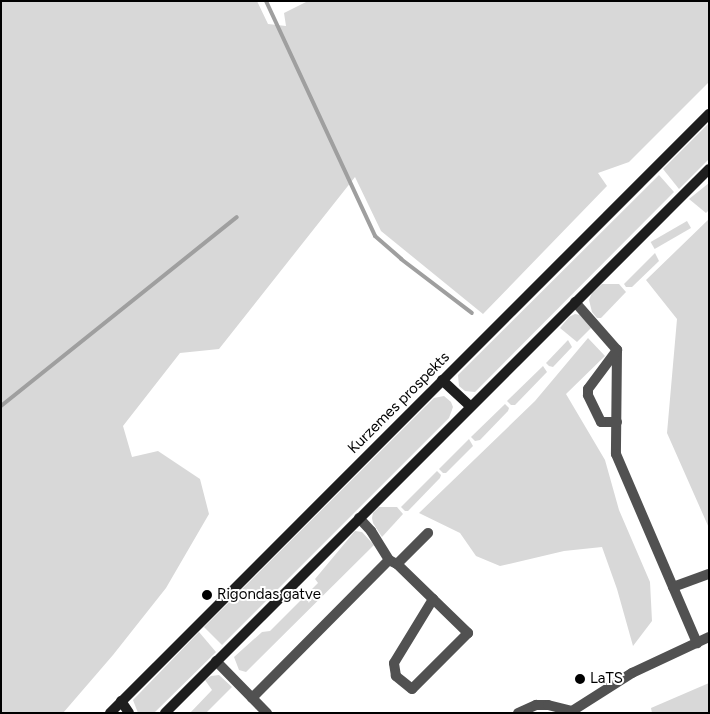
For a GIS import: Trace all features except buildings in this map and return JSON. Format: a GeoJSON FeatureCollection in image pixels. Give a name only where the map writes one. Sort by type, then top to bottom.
{"type":"FeatureCollection","features":[{"type":"Feature","properties":{"kind":"main road","name":"Kurzemes prospekts"},"geometry":{"type":"LineString","coordinates":[[110,713],[709,114]]}},
{"type":"Feature","properties":{"kind":"main road"},"geometry":{"type":"LineString","coordinates":[[164,713],[709,169]]}},
{"type":"Feature","properties":{"kind":"main road"},"geometry":{"type":"LineString","coordinates":[[442,380],[470,406]]}},
{"type":"Feature","properties":{"kind":"main road"},"geometry":{"type":"LineString","coordinates":[[121,701],[129,713]]}},
{"type":"Feature","properties":{"kind":"street"},"geometry":{"type":"LineString","coordinates":[[575,302],[617,350],[616,454],[697,643]]}},
{"type":"Feature","properties":{"kind":"street"},"geometry":{"type":"LineString","coordinates":[[617,350],[588,389],[588,395],[601,422],[617,422]]}},
{"type":"Feature","properties":{"kind":"street"},"geometry":{"type":"LineString","coordinates":[[359,518],[372,531],[393,562],[433,599],[468,633],[412,689],[396,676],[394,664],[433,599]]}},
{"type":"Feature","properties":{"kind":"street"},"geometry":{"type":"LineString","coordinates":[[252,698],[393,562],[428,533]]}},
{"type":"Feature","properties":{"kind":"street"},"geometry":{"type":"LineString","coordinates":[[673,587],[709,574]]}},
{"type":"Feature","properties":{"kind":"street"},"geometry":{"type":"LineString","coordinates":[[518,713],[536,705],[548,705],[571,712],[632,672],[709,637]]}},
{"type":"Feature","properties":{"kind":"street"},"geometry":{"type":"LineString","coordinates":[[216,662],[267,713]]}},
{"type":"Feature","properties":{"kind":"shaded area"},"geometry":{"type":"Polygon","coordinates":[[[1,1],[257,1],[268,24],[286,26],[284,13],[308,1],[709,1],[709,82],[629,162],[598,173],[607,186],[483,314],[381,231],[355,177],[219,349],[180,353],[123,426],[132,457],[158,451],[200,479],[209,514],[166,588],[113,655],[63,713],[1,713],[1,1]]]}},
{"type":"Feature","properties":{"kind":"shaded area"},"geometry":{"type":"Polygon","coordinates":[[[709,123],[709,159],[679,189],[663,169],[709,123]]]}},
{"type":"Feature","properties":{"kind":"shaded area"},"geometry":{"type":"Polygon","coordinates":[[[659,175],[674,192],[475,392],[465,391],[459,386],[458,375],[659,175]]]}},
{"type":"Feature","properties":{"kind":"shaded area"},"geometry":{"type":"Polygon","coordinates":[[[709,183],[709,210],[706,213],[689,199],[709,183]]]}},
{"type":"Feature","properties":{"kind":"shaded area"},"geometry":{"type":"Polygon","coordinates":[[[709,219],[709,528],[667,433],[677,319],[646,280],[709,219]]]}},
{"type":"Feature","properties":{"kind":"shaded area"},"geometry":{"type":"Polygon","coordinates":[[[687,221],[691,228],[655,249],[651,242],[687,221]]]}},
{"type":"Feature","properties":{"kind":"shaded area"},"geometry":{"type":"Polygon","coordinates":[[[655,253],[659,261],[632,287],[626,287],[624,284],[655,253]]]}},
{"type":"Feature","properties":{"kind":"shaded area"},"geometry":{"type":"Polygon","coordinates":[[[602,284],[619,284],[626,292],[601,318],[597,318],[592,312],[589,300],[592,293],[602,284]]]}},
{"type":"Feature","properties":{"kind":"shaded area"},"geometry":{"type":"Polygon","coordinates":[[[575,314],[580,315],[592,327],[577,342],[560,328],[569,317],[575,314]]]}},
{"type":"Feature","properties":{"kind":"shaded area"},"geometry":{"type":"Polygon","coordinates":[[[588,338],[605,356],[566,394],[605,460],[619,510],[650,582],[652,621],[633,646],[617,589],[602,547],[564,551],[500,566],[476,556],[460,533],[419,513],[535,401],[588,338]]]}},
{"type":"Feature","properties":{"kind":"shaded area"},"geometry":{"type":"Polygon","coordinates":[[[568,340],[572,347],[553,367],[549,366],[546,363],[568,340]]]}},
{"type":"Feature","properties":{"kind":"shaded area"},"geometry":{"type":"Polygon","coordinates":[[[543,366],[547,372],[515,405],[511,405],[507,401],[543,366]]]}},
{"type":"Feature","properties":{"kind":"shaded area"},"geometry":{"type":"Polygon","coordinates":[[[444,396],[451,402],[453,407],[449,418],[222,645],[204,627],[434,398],[444,396]]]}},
{"type":"Feature","properties":{"kind":"shaded area"},"geometry":{"type":"Polygon","coordinates":[[[505,404],[509,408],[508,411],[480,440],[475,441],[471,437],[505,404]]]}},
{"type":"Feature","properties":{"kind":"shaded area"},"geometry":{"type":"Polygon","coordinates":[[[469,439],[473,446],[446,473],[443,473],[439,469],[469,439]]]}},
{"type":"Feature","properties":{"kind":"shaded area"},"geometry":{"type":"Polygon","coordinates":[[[437,471],[441,475],[440,478],[408,511],[405,511],[401,507],[437,471]]]}},
{"type":"Feature","properties":{"kind":"shaded area"},"geometry":{"type":"Polygon","coordinates":[[[379,507],[397,507],[403,514],[382,537],[372,518],[373,513],[379,507]]]}},
{"type":"Feature","properties":{"kind":"shaded area"},"geometry":{"type":"Polygon","coordinates":[[[355,531],[362,532],[374,545],[246,672],[239,670],[234,657],[262,632],[270,631],[318,583],[315,579],[355,531]]]}},
{"type":"Feature","properties":{"kind":"shaded area"},"geometry":{"type":"Polygon","coordinates":[[[199,632],[216,652],[154,713],[138,713],[133,700],[199,632]]]}},
{"type":"Feature","properties":{"kind":"shaded area"},"geometry":{"type":"Polygon","coordinates":[[[219,675],[232,687],[206,713],[190,713],[212,690],[205,680],[211,676],[219,675]]]}},
{"type":"Feature","properties":{"kind":"shaded area"},"geometry":{"type":"Polygon","coordinates":[[[709,683],[709,713],[652,713],[651,708],[709,683]]]}},
{"type":"Feature","properties":{"kind":"waterway"},"geometry":{"type":"LineString","coordinates":[[266,1],[375,236],[401,259],[472,313]]}},
{"type":"Feature","properties":{"kind":"waterway"},"geometry":{"type":"LineString","coordinates":[[1,406],[237,217]]}},
{"type":"Feature","properties":{"kind":"place","name":"Rigondas gatve"},"geometry":{"type":"Point","coordinates":[207,595]}},
{"type":"Feature","properties":{"kind":"place","name":"LaTS"},"geometry":{"type":"Point","coordinates":[580,679]}}]}
